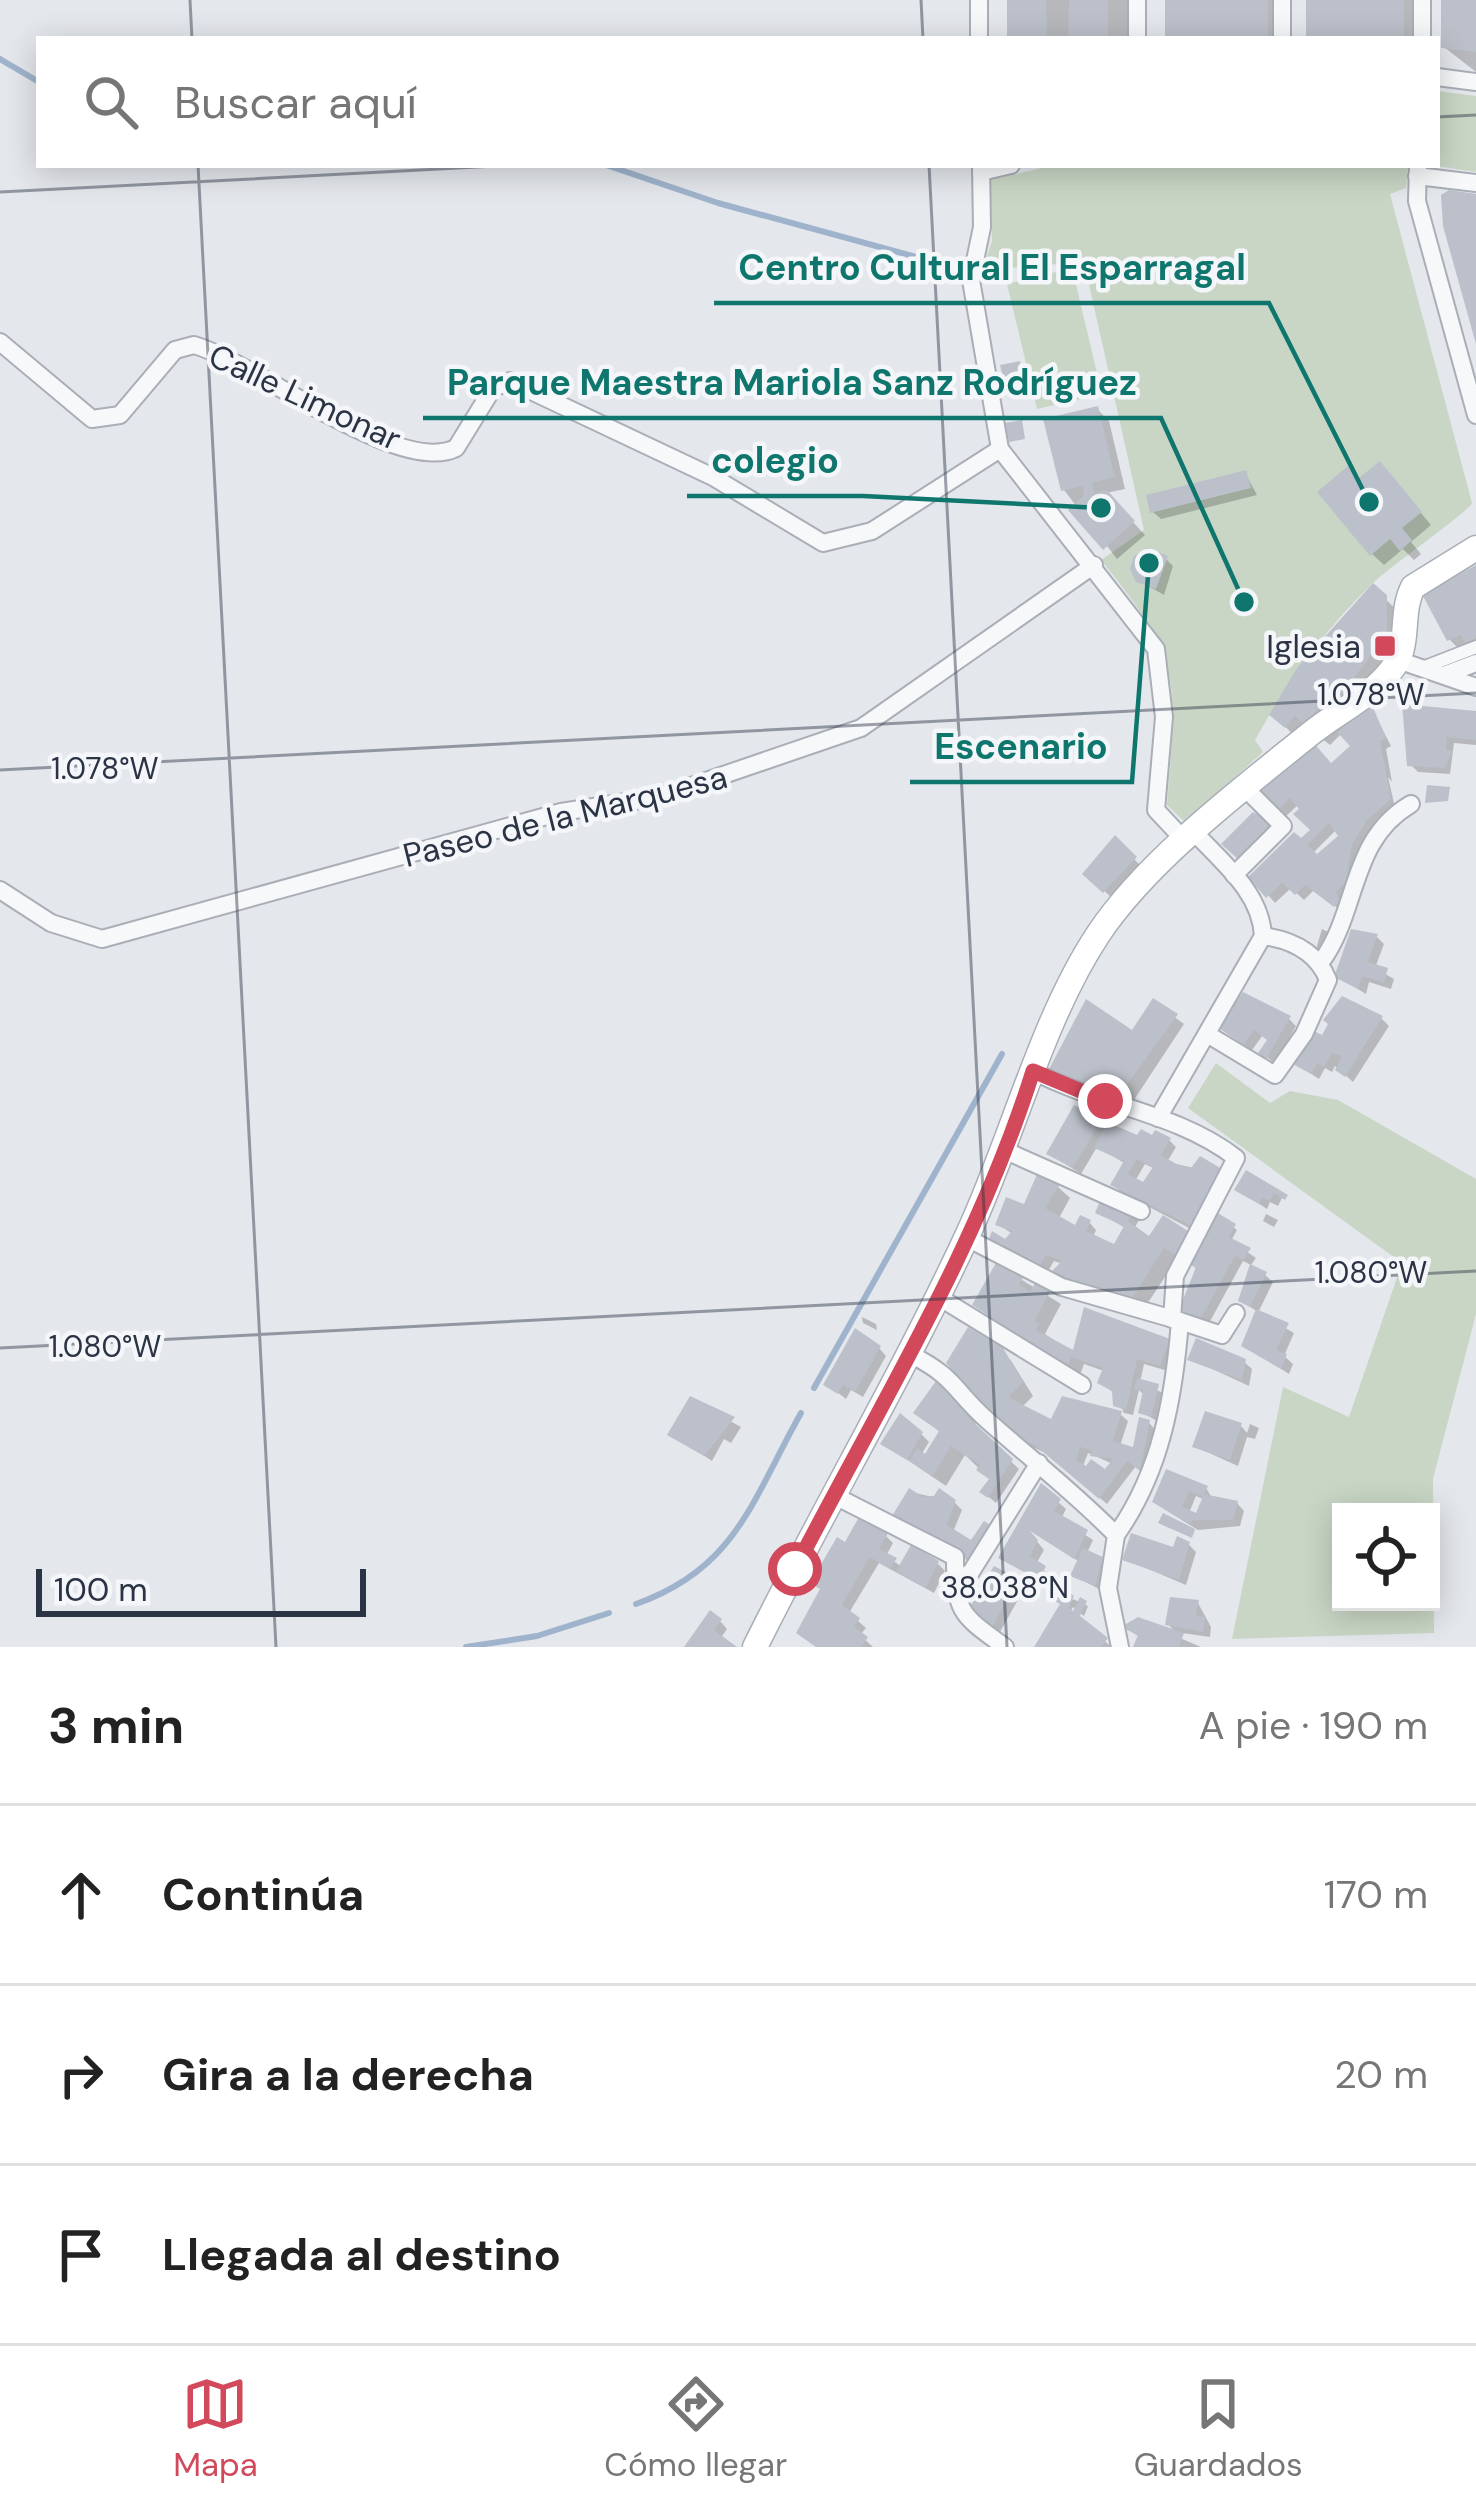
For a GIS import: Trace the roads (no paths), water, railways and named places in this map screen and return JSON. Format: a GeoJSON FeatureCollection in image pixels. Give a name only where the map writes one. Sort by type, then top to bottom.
{"type":"FeatureCollection","features":[{"type":"Feature","properties":{"kind":"main road"},"geometry":{"type":"LineString","coordinates":[[755,1647],[967,1238],[1006,1150],[1033,1071],[1096,938],[1136,888],[1246,789],[1410,664],[1412,586],[1476,548]]}},
{"type":"Feature","properties":{"kind":"street"},"geometry":{"type":"LineString","coordinates":[[979,0],[979,36]]}},
{"type":"Feature","properties":{"kind":"street"},"geometry":{"type":"LineString","coordinates":[[1136,36],[1137,0]]}},
{"type":"Feature","properties":{"kind":"street"},"geometry":{"type":"LineString","coordinates":[[1282,0],[1282,36]]}},
{"type":"Feature","properties":{"kind":"street"},"geometry":{"type":"LineString","coordinates":[[1422,0],[1422,36]]}},
{"type":"Feature","properties":{"kind":"street"},"geometry":{"type":"LineString","coordinates":[[1440,77],[1476,82]]}},
{"type":"Feature","properties":{"kind":"street"},"geometry":{"type":"LineString","coordinates":[[981,168],[981,238],[971,273],[1000,449],[1145,629],[1160,659],[1164,717],[1156,810],[1234,875],[1262,917],[1263,936],[1158,1118]]}},
{"type":"Feature","properties":{"kind":"street"},"geometry":{"type":"LineString","coordinates":[[1476,183],[1418,170],[1417,201],[1476,415]]}},
{"type":"Feature","properties":{"kind":"street","name":"Calle Limonar"},"geometry":{"type":"LineString","coordinates":[[0,342],[92,419],[120,415],[175,350],[194,345],[357,429],[429,453],[455,448],[493,388],[510,381],[713,477],[824,543],[872,531],[1000,449]]}},
{"type":"Feature","properties":{"kind":"street","name":"Paseo de la Marquesa"},"geometry":{"type":"LineString","coordinates":[[0,890],[51,923],[102,939],[561,812],[659,797],[860,728],[1094,566]]}},
{"type":"Feature","properties":{"kind":"street"},"geometry":{"type":"LineString","coordinates":[[1410,664],[1476,647]]}},
{"type":"Feature","properties":{"kind":"street"},"geometry":{"type":"LineString","coordinates":[[1444,675],[1476,663]]}},
{"type":"Feature","properties":{"kind":"street"},"geometry":{"type":"LineString","coordinates":[[1410,664],[1476,687]]}},
{"type":"Feature","properties":{"kind":"street"},"geometry":{"type":"LineString","coordinates":[[1234,875],[1283,826],[1246,789]]}},
{"type":"Feature","properties":{"kind":"street"},"geometry":{"type":"LineString","coordinates":[[1321,962],[1331,949],[1355,871],[1378,830],[1411,804]]}},
{"type":"Feature","properties":{"kind":"street"},"geometry":{"type":"LineString","coordinates":[[1207,1034],[1275,1075],[1304,1034],[1328,980],[1321,962],[1281,938],[1263,936]]}},
{"type":"Feature","properties":{"kind":"street"},"geometry":{"type":"LineString","coordinates":[[1033,1071],[1074,1093],[1203,1132],[1236,1158],[1175,1276],[1174,1394],[1142,1499],[1116,1535],[1108,1588],[1120,1647]]}},
{"type":"Feature","properties":{"kind":"street"},"geometry":{"type":"LineString","coordinates":[[1006,1150],[1141,1210]]}},
{"type":"Feature","properties":{"kind":"street"},"geometry":{"type":"LineString","coordinates":[[967,1238],[1062,1287],[1222,1335],[1236,1312]]}},
{"type":"Feature","properties":{"kind":"street"},"geometry":{"type":"LineString","coordinates":[[938,1296],[1082,1385]]}},
{"type":"Feature","properties":{"kind":"street"},"geometry":{"type":"LineString","coordinates":[[910,1354],[949,1374],[983,1417],[1116,1535]]}},
{"type":"Feature","properties":{"kind":"street"},"geometry":{"type":"LineString","coordinates":[[955,1582],[971,1572],[1039,1463]]}},
{"type":"Feature","properties":{"kind":"street"},"geometry":{"type":"LineString","coordinates":[[833,1495],[955,1557],[962,1616],[1005,1647]]}},
{"type":"Feature","properties":{"kind":"waterway"},"geometry":{"type":"LineString","coordinates":[[0,59],[36,80]]}},
{"type":"Feature","properties":{"kind":"waterway"},"geometry":{"type":"LineString","coordinates":[[615,168],[718,203],[953,267]]}},
{"type":"Feature","properties":{"kind":"waterway"},"geometry":{"type":"LineString","coordinates":[[814,1388],[1002,1054]]}},
{"type":"Feature","properties":{"kind":"waterway"},"geometry":{"type":"LineString","coordinates":[[636,1604],[697,1572],[719,1551],[754,1502],[801,1413]]}},
{"type":"Feature","properties":{"kind":"waterway"},"geometry":{"type":"LineString","coordinates":[[466,1647],[537,1636],[609,1613]]}},
{"type":"Feature","properties":{"kind":"place","name":"Centro Cultural El Esparragal"},"geometry":{"type":"Point","coordinates":[1369,502]}},
{"type":"Feature","properties":{"kind":"place","name":"colegio"},"geometry":{"type":"Point","coordinates":[1101,508]}},
{"type":"Feature","properties":{"kind":"place","name":"Escenario"},"geometry":{"type":"Point","coordinates":[1149,563]}},
{"type":"Feature","properties":{"kind":"place","name":"Parque Maestra Mariola Sanz Rodríguez"},"geometry":{"type":"Point","coordinates":[1244,602]}},
{"type":"Feature","properties":{"kind":"place","name":"Iglesia"},"geometry":{"type":"Point","coordinates":[1385,646]}}]}
